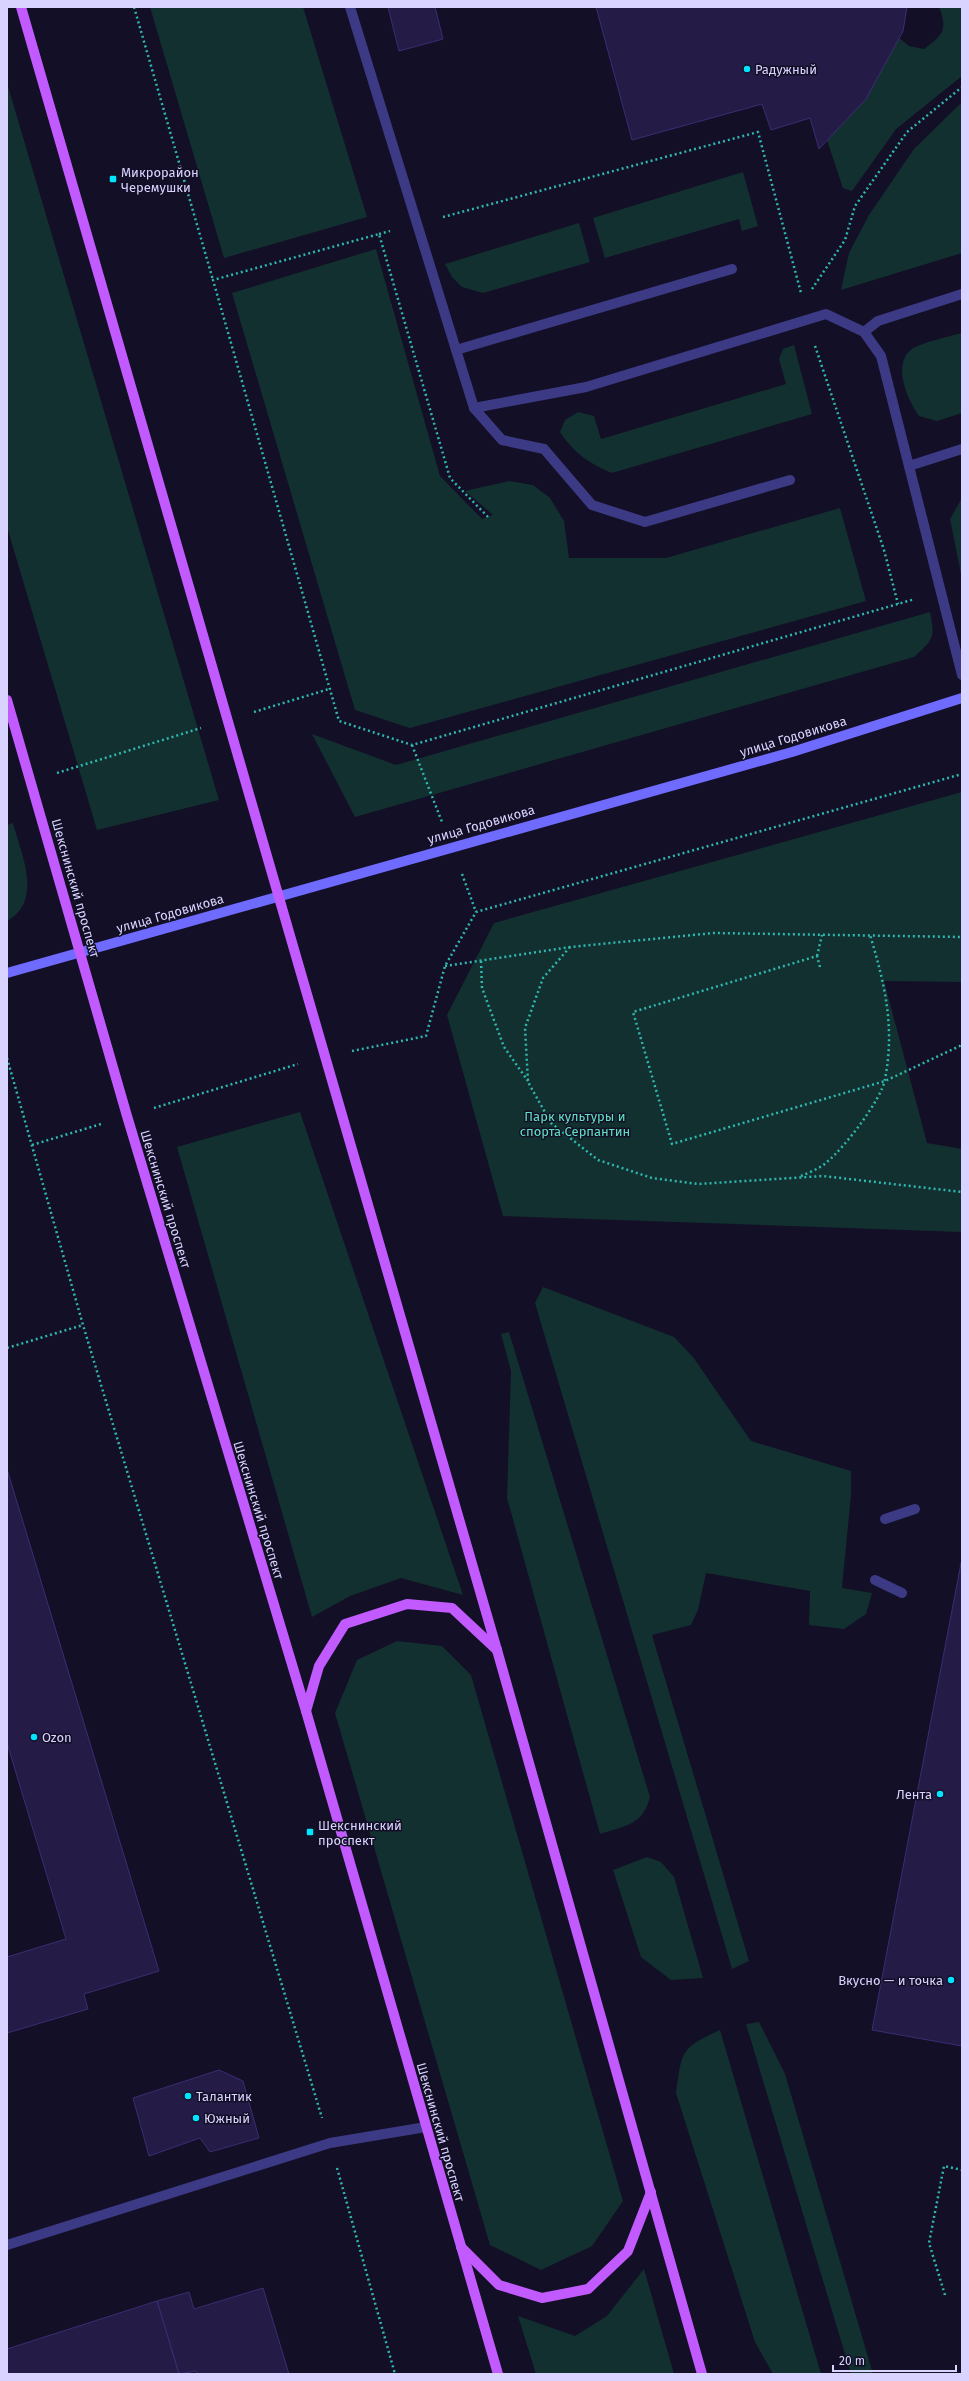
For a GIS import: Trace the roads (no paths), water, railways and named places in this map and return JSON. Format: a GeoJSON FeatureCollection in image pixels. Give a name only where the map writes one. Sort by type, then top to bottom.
{"type":"FeatureCollection","features":[{"type":"Feature","properties":{"kind":"main road"},"geometry":{"type":"LineString","coordinates":[[21,7],[280,896],[497,1650],[702,2374]]}},
{"type":"Feature","properties":{"kind":"main road","name":"Шекснинский проспект"},"geometry":{"type":"LineString","coordinates":[[7,700],[81,952],[127,1116],[306,1711],[498,2374]]}},
{"type":"Feature","properties":{"kind":"main road"},"geometry":{"type":"LineString","coordinates":[[306,1711],[319,1666],[345,1624],[407,1604],[452,1608],[497,1650]]}},
{"type":"Feature","properties":{"kind":"main road"},"geometry":{"type":"LineString","coordinates":[[460,2246],[499,2285],[542,2298],[588,2289],[628,2251],[651,2192]]}},
{"type":"Feature","properties":{"kind":"street","name":"улица Годовикова"},"geometry":{"type":"LineString","coordinates":[[7,973],[792,752],[962,698]]}},
{"type":"Feature","properties":{"kind":"lane"},"geometry":{"type":"LineString","coordinates":[[350,7],[474,408],[502,440],[544,449],[592,505],[645,522],[790,480]]}},
{"type":"Feature","properties":{"kind":"lane"},"geometry":{"type":"LineString","coordinates":[[456,350],[732,269]]}},
{"type":"Feature","properties":{"kind":"lane"},"geometry":{"type":"LineString","coordinates":[[864,332],[878,321],[962,294]]}},
{"type":"Feature","properties":{"kind":"lane"},"geometry":{"type":"LineString","coordinates":[[474,408],[586,388],[826,314],[864,332],[881,356],[962,674]]}},
{"type":"Feature","properties":{"kind":"lane"},"geometry":{"type":"LineString","coordinates":[[909,466],[962,449]]}},
{"type":"Feature","properties":{"kind":"lane"},"geometry":{"type":"LineString","coordinates":[[885,1519],[915,1509]]}},
{"type":"Feature","properties":{"kind":"lane"},"geometry":{"type":"LineString","coordinates":[[875,1580],[902,1593]]}},
{"type":"Feature","properties":{"kind":"lane"},"geometry":{"type":"LineString","coordinates":[[7,2245],[330,2143],[426,2127]]}},
{"type":"Feature","properties":{"kind":"place","name":"Радужный"},"geometry":{"type":"Point","coordinates":[747,69]}},
{"type":"Feature","properties":{"kind":"place","name":"Микрорайон Черемушки"},"geometry":{"type":"Point","coordinates":[113,179]}},
{"type":"Feature","properties":{"kind":"place","name":"Ozon"},"geometry":{"type":"Point","coordinates":[34,1737]}},
{"type":"Feature","properties":{"kind":"place","name":"Лента"},"geometry":{"type":"Point","coordinates":[940,1794]}},
{"type":"Feature","properties":{"kind":"place","name":"Шекснинский проспект"},"geometry":{"type":"Point","coordinates":[310,1832]}},
{"type":"Feature","properties":{"kind":"place","name":"Вкусно — и точка"},"geometry":{"type":"Point","coordinates":[951,1980]}},
{"type":"Feature","properties":{"kind":"place","name":"Талантик"},"geometry":{"type":"Point","coordinates":[188,2096]}},
{"type":"Feature","properties":{"kind":"place","name":"Южный"},"geometry":{"type":"Point","coordinates":[196,2118]}},
{"type":"Feature","properties":{"kind":"park label","name":"Парк культуры и спорта Серпантин"},"geometry":{"type":"Point","coordinates":[575,1124]}}]}
